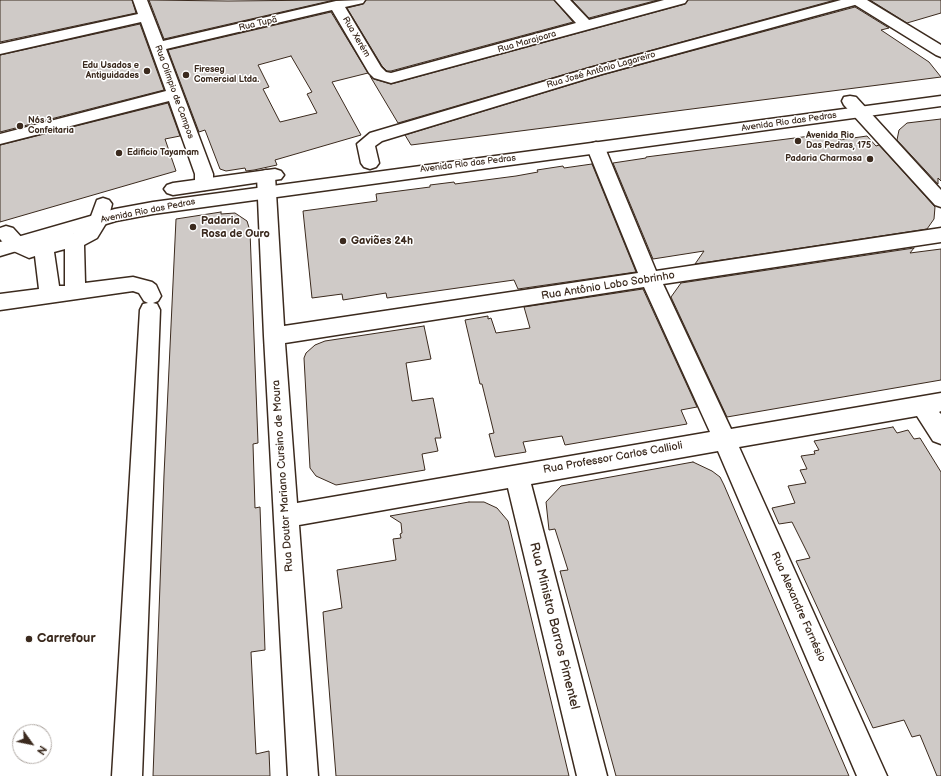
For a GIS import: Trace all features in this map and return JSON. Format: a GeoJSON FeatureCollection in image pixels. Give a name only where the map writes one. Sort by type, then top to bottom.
{"type":"FeatureCollection","features":[{"type":"Feature","properties":{"kind":"street","name":"Rua Olímpio de Campos"},"geometry":{"type":"LineString","coordinates":[[140,0],[204,174],[200,193]]}},
{"type":"Feature","properties":{"kind":"street","name":"Rua Tupã"},"geometry":{"type":"LineString","coordinates":[[158,47],[358,0]]}},
{"type":"Feature","properties":{"kind":"street"},"geometry":{"type":"LineString","coordinates":[[562,0],[586,25]]}},
{"type":"Feature","properties":{"kind":"street","name":"Rua Marajoara"},"geometry":{"type":"LineString","coordinates":[[375,70],[386,78],[400,77],[680,0]]}},
{"type":"Feature","properties":{"kind":"street"},"geometry":{"type":"LineString","coordinates":[[857,0],[941,52]]}},
{"type":"Feature","properties":{"kind":"street","name":"Rua José Antônio Lagareiro"},"geometry":{"type":"LineString","coordinates":[[370,163],[366,144],[376,137],[566,80],[857,0]]}},
{"type":"Feature","properties":{"kind":"street","name":"Rua Xerém"},"geometry":{"type":"LineString","coordinates":[[336,5],[375,70]]}},
{"type":"Feature","properties":{"kind":"street"},"geometry":{"type":"LineString","coordinates":[[0,49],[146,17]]}},
{"type":"Feature","properties":{"kind":"street","name":"Avenida Rio das Pedras"},"geometry":{"type":"LineString","coordinates":[[6,240],[101,212],[153,208],[200,193],[266,184],[596,148],[855,107],[941,89]]}},
{"type":"Feature","properties":{"kind":"street"},"geometry":{"type":"LineString","coordinates":[[0,139],[175,94]]}},
{"type":"Feature","properties":{"kind":"street","name":"Avenida Rio das Pedras"},"geometry":{"type":"LineString","coordinates":[[310,170],[855,107],[941,101]]}},
{"type":"Feature","properties":{"kind":"street"},"geometry":{"type":"LineString","coordinates":[[855,107],[941,200]]}},
{"type":"Feature","properties":{"kind":"street","name":"Rua Alexandre Farnésio"},"geometry":{"type":"LineString","coordinates":[[596,148],[651,279],[872,776]]}},
{"type":"Feature","properties":{"kind":"street","name":"Avenida Rio das Pedras"},"geometry":{"type":"LineString","coordinates":[[266,184],[288,173]]}},
{"type":"Feature","properties":{"kind":"street","name":"Rua Doutor Mariano Cursino de Moura"},"geometry":{"type":"LineString","coordinates":[[266,184],[274,336],[303,776]]}},
{"type":"Feature","properties":{"kind":"street"},"geometry":{"type":"LineString","coordinates":[[6,240],[29,250],[44,248],[74,240],[90,233],[101,212]]}},
{"type":"Feature","properties":{"kind":"street","name":"Rua Antônio Lobo Sobrinho"},"geometry":{"type":"LineString","coordinates":[[274,336],[941,235]]}},
{"type":"Feature","properties":{"kind":"street"},"geometry":{"type":"LineString","coordinates":[[74,240],[75,292]]}},
{"type":"Feature","properties":{"kind":"street"},"geometry":{"type":"LineString","coordinates":[[44,248],[50,295]]}},
{"type":"Feature","properties":{"kind":"street"},"geometry":{"type":"LineString","coordinates":[[0,302],[140,285],[149,290],[151,303],[127,776]]}},
{"type":"Feature","properties":{"kind":"street"},"geometry":{"type":"LineString","coordinates":[[932,404],[941,434]]}},
{"type":"Feature","properties":{"kind":"street","name":"Rua Professor Carlos Callioli"},"geometry":{"type":"LineString","coordinates":[[286,516],[723,439],[932,404]]}},
{"type":"Feature","properties":{"kind":"street","name":"Rua Ministro Barros Pimentel"},"geometry":{"type":"LineString","coordinates":[[517,475],[592,776]]}},
{"type":"Feature","properties":{"kind":"building"},"geometry":{"type":"Polygon","coordinates":[[[0,0],[132,0],[136,13],[0,42],[0,0]]]}},
{"type":"Feature","properties":{"kind":"building"},"geometry":{"type":"Polygon","coordinates":[[[149,0],[228,1],[334,0],[164,39],[149,0]]]}},
{"type":"Feature","properties":{"kind":"building"},"geometry":{"type":"Polygon","coordinates":[[[366,0],[554,0],[573,22],[387,71],[382,66],[347,8],[363,4],[366,0]]]}},
{"type":"Feature","properties":{"kind":"building"},"geometry":{"type":"Polygon","coordinates":[[[572,0],[658,0],[589,18],[572,0]]]}},
{"type":"Feature","properties":{"kind":"building"},"geometry":{"type":"Polygon","coordinates":[[[688,0],[835,0],[590,67],[398,123],[370,76],[374,79],[391,84],[685,4],[688,0]]]}},
{"type":"Feature","properties":{"kind":"building"},"geometry":{"type":"Polygon","coordinates":[[[870,0],[941,0],[941,13],[907,23],[870,0]]]}},
{"type":"Feature","properties":{"kind":"building"},"geometry":{"type":"Polygon","coordinates":[[[855,7],[889,28],[881,30],[929,62],[941,77],[411,145],[405,135],[602,75],[855,7]]]}},
{"type":"Feature","properties":{"kind":"building"},"geometry":{"type":"Polygon","coordinates":[[[331,12],[368,73],[332,82],[361,135],[275,160],[277,165],[246,171],[245,168],[226,171],[220,169],[205,130],[199,132],[168,50],[331,12]],[[291,56],[258,65],[269,87],[263,89],[280,122],[317,113],[307,94],[312,92],[291,56]]]}},
{"type":"Feature","properties":{"kind":"building"},"geometry":{"type":"Polygon","coordinates":[[[140,24],[164,90],[0,132],[0,55],[140,24]]]}},
{"type":"Feature","properties":{"kind":"building"},"geometry":{"type":"Polygon","coordinates":[[[168,103],[180,136],[165,139],[176,171],[0,222],[0,145],[168,103]]]}},
{"type":"Feature","properties":{"kind":"building"},"geometry":{"type":"Polygon","coordinates":[[[941,119],[941,181],[938,178],[938,184],[897,140],[899,130],[907,123],[941,119]]]}},
{"type":"Feature","properties":{"kind":"building"},"geometry":{"type":"Polygon","coordinates":[[[834,133],[839,140],[867,136],[876,146],[879,145],[935,207],[934,219],[927,229],[695,264],[704,251],[653,259],[613,163],[646,157],[834,133]]]}},
{"type":"Feature","properties":{"kind":"building"},"geometry":{"type":"Polygon","coordinates":[[[592,164],[636,272],[518,289],[514,280],[387,298],[386,293],[343,300],[342,294],[312,298],[303,211],[377,201],[376,194],[430,187],[430,185],[454,182],[455,184],[516,176],[538,172],[537,170],[563,166],[564,168],[592,164]]]}},
{"type":"Feature","properties":{"kind":"building"},"geometry":{"type":"Polygon","coordinates":[[[221,212],[221,214],[235,213],[247,221],[250,231],[258,443],[253,444],[255,508],[260,507],[265,650],[251,652],[256,754],[269,751],[270,776],[153,776],[164,475],[176,219],[221,212]]]}},
{"type":"Feature","properties":{"kind":"building"},"geometry":{"type":"Polygon","coordinates":[[[914,248],[910,253],[941,249],[941,380],[727,417],[671,297],[681,283],[914,248]]]}},
{"type":"Feature","properties":{"kind":"building"},"geometry":{"type":"Polygon","coordinates":[[[643,289],[697,407],[681,410],[687,424],[565,445],[562,436],[523,442],[526,452],[495,457],[489,434],[494,433],[482,384],[480,384],[465,320],[488,316],[488,319],[491,318],[496,333],[530,328],[524,307],[643,289]]]}},
{"type":"Feature","properties":{"kind":"building"},"geometry":{"type":"Polygon","coordinates":[[[424,326],[431,359],[406,363],[412,401],[433,398],[441,438],[435,438],[438,451],[422,454],[425,470],[336,485],[316,476],[310,468],[304,358],[306,353],[315,345],[325,341],[424,326]]]}},
{"type":"Feature","properties":{"kind":"building"},"geometry":{"type":"Polygon","coordinates":[[[893,427],[897,433],[908,430],[914,439],[920,438],[941,472],[941,776],[937,776],[920,735],[912,737],[904,720],[873,728],[796,561],[810,558],[792,522],[779,524],[772,508],[795,503],[788,486],[806,483],[800,470],[807,469],[801,456],[815,454],[814,451],[819,450],[814,441],[893,427]]]}},
{"type":"Feature","properties":{"kind":"building"},"geometry":{"type":"Polygon","coordinates":[[[693,462],[712,471],[720,477],[724,485],[849,776],[616,776],[560,571],[568,570],[555,529],[549,530],[546,502],[561,486],[693,462]]]}},
{"type":"Feature","properties":{"kind":"building"},"geometry":{"type":"Polygon","coordinates":[[[469,502],[484,502],[497,508],[508,521],[569,776],[336,776],[323,612],[342,608],[337,570],[396,560],[393,539],[401,538],[401,523],[390,516],[469,502]]]}},
{"type":"Feature","properties":{"kind":"place","name":"Edu Usados e Antiguidades"},"geometry":{"type":"Point","coordinates":[147,71]}},
{"type":"Feature","properties":{"kind":"place","name":"Fireseg Comercial Ltda."},"geometry":{"type":"Point","coordinates":[186,75]}},
{"type":"Feature","properties":{"kind":"place","name":"Nós 3 Confeitaria"},"geometry":{"type":"Point","coordinates":[20,126]}},
{"type":"Feature","properties":{"kind":"place","name":"Avenida Rio Das Pedras, 175"},"geometry":{"type":"Point","coordinates":[798,141]}},
{"type":"Feature","properties":{"kind":"place","name":"Edificio Tayamam"},"geometry":{"type":"Point","coordinates":[119,153]}},
{"type":"Feature","properties":{"kind":"place","name":"Padaria Charmosa"},"geometry":{"type":"Point","coordinates":[870,159]}},
{"type":"Feature","properties":{"kind":"place","name":"Padaria Rosa de Ouro"},"geometry":{"type":"Point","coordinates":[193,227]}},
{"type":"Feature","properties":{"kind":"place","name":"Gaviões 24h"},"geometry":{"type":"Point","coordinates":[343,241]}},
{"type":"Feature","properties":{"kind":"place","name":"Carrefour"},"geometry":{"type":"Point","coordinates":[29,639]}}]}
